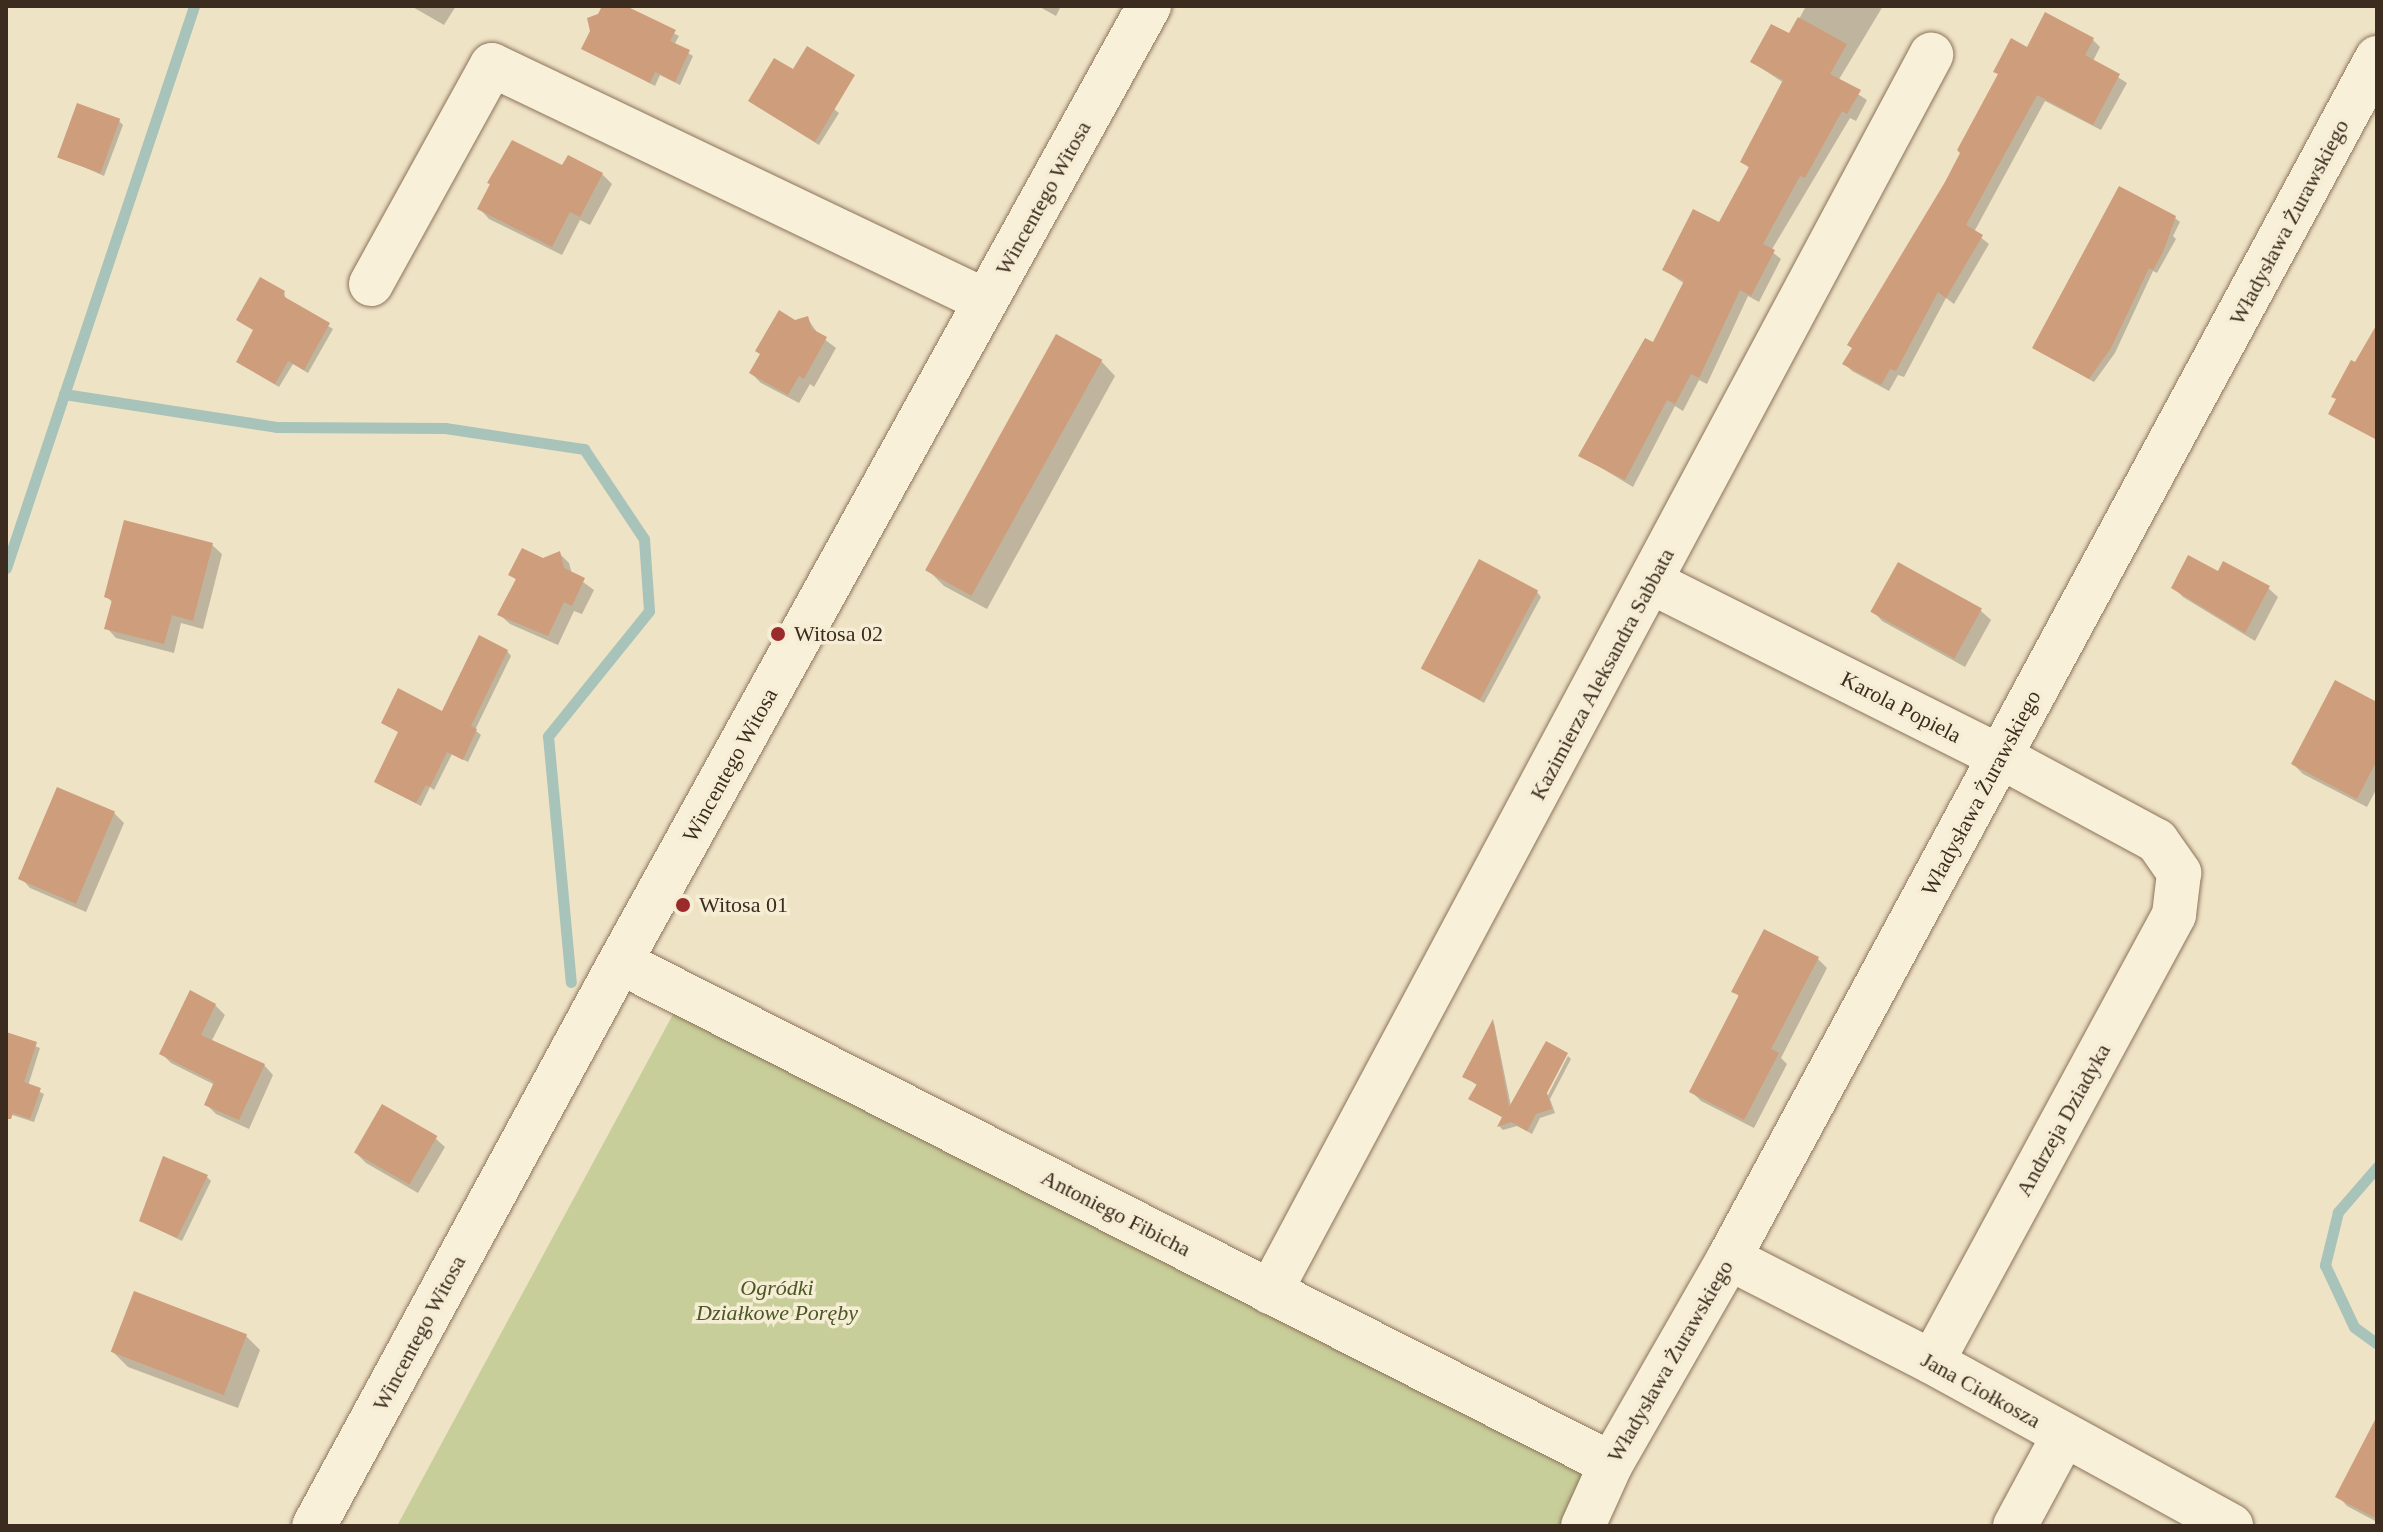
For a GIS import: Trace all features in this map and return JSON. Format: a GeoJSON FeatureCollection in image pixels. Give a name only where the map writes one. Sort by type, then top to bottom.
{"type":"FeatureCollection","features":[{"type":"Feature","properties":{"kind":"street","name":"Wincentego Witosa"},"geometry":{"type":"LineString","coordinates":[[314,1526],[620,962],[1149,6]]}},
{"type":"Feature","properties":{"kind":"street","name":"Kazimierza Aleksandra Sabbata"},"geometry":{"type":"LineString","coordinates":[[1270,1292],[1931,55]]}},
{"type":"Feature","properties":{"kind":"street","name":"Władysława Żurawskiego"},"geometry":{"type":"LineString","coordinates":[[1583,1526],[1611,1464],[1729,1258],[2377,58]]}},
{"type":"Feature","properties":{"kind":"street"},"geometry":{"type":"LineString","coordinates":[[371,284],[492,65],[986,301]]}},
{"type":"Feature","properties":{"kind":"street","name":"Karola Popiela"},"geometry":{"type":"LineString","coordinates":[[1651,582],[2001,757],[2157,841],[2179,873]]}},
{"type":"Feature","properties":{"kind":"street","name":"Andrzeja Dziadyka"},"geometry":{"type":"LineString","coordinates":[[1932,1362],[2174,915],[2179,873]]}},
{"type":"Feature","properties":{"kind":"street","name":"Antoniego Fibicha"},"geometry":{"type":"LineString","coordinates":[[620,962],[1611,1464]]}},
{"type":"Feature","properties":{"kind":"street","name":"Jana Ciołkosza"},"geometry":{"type":"LineString","coordinates":[[1729,1258],[1932,1362],[2231,1526]]}},
{"type":"Feature","properties":{"kind":"street"},"geometry":{"type":"LineString","coordinates":[[2015,1526],[2064,1435]]}},
{"type":"Feature","properties":{"kind":"green space","name":"Ogródki Działkowe Poręby"},"geometry":{"type":"Polygon","coordinates":[[[684,994],[1611,1464],[1580,1526],[397,1526],[684,994]]]}},
{"type":"Feature","properties":{"kind":"building"},"geometry":{"type":"Polygon","coordinates":[[[602,6],[626,6],[676,30],[670,41],[690,50],[675,82],[655,72],[650,83],[581,49],[590,31],[587,18],[598,14],[602,6]]]}},
{"type":"Feature","properties":{"kind":"building"},"geometry":{"type":"Polygon","coordinates":[[[2045,12],[2094,38],[2085,55],[2120,74],[2093,125],[2037,95],[1966,225],[1983,235],[1946,298],[1938,292],[1896,371],[1890,369],[1881,385],[1842,364],[1852,348],[1847,345],[1945,182],[1960,153],[1957,150],[1998,74],[1993,72],[2011,38],[2027,47],[2045,12]]]}},
{"type":"Feature","properties":{"kind":"building"},"geometry":{"type":"Polygon","coordinates":[[[1798,17],[1847,44],[1830,74],[1861,90],[1847,114],[1842,111],[1805,178],[1800,176],[1763,244],[1775,250],[1751,296],[1740,290],[1699,378],[1691,374],[1675,404],[1667,400],[1625,480],[1578,456],[1645,338],[1653,342],[1684,281],[1662,270],[1693,209],[1719,222],[1749,167],[1740,162],[1783,80],[1750,62],[1771,24],[1789,33],[1798,17]]]}},
{"type":"Feature","properties":{"kind":"building"},"geometry":{"type":"Polygon","coordinates":[[[807,46],[855,75],[815,142],[748,101],[774,58],[793,69],[807,46]]]}},
{"type":"Feature","properties":{"kind":"building"},"geometry":{"type":"Polygon","coordinates":[[[77,103],[120,119],[100,173],[57,158],[77,103]]]}},
{"type":"Feature","properties":{"kind":"building"},"geometry":{"type":"Polygon","coordinates":[[[512,140],[562,165],[568,155],[603,173],[580,217],[570,212],[552,247],[477,209],[490,184],[487,183],[512,140]]]}},
{"type":"Feature","properties":{"kind":"building"},"geometry":{"type":"Polygon","coordinates":[[[2119,186],[2176,216],[2163,252],[2153,270],[2149,268],[2111,348],[2089,379],[2032,348],[2119,186]]]}},
{"type":"Feature","properties":{"kind":"building"},"geometry":{"type":"Polygon","coordinates":[[[260,277],[285,291],[283,296],[330,323],[304,370],[288,361],[275,384],[236,362],[253,330],[236,320],[260,277]]]}},
{"type":"Feature","properties":{"kind":"building"},"geometry":{"type":"Polygon","coordinates":[[[779,310],[795,320],[808,316],[812,329],[827,337],[804,379],[799,376],[788,395],[749,373],[760,354],[755,351],[779,310]]]}},
{"type":"Feature","properties":{"kind":"building"},"geometry":{"type":"Polygon","coordinates":[[[2377,324],[2377,440],[2328,414],[2336,399],[2331,397],[2351,360],[2355,362],[2377,324]]]}},
{"type":"Feature","properties":{"kind":"building"},"geometry":{"type":"Polygon","coordinates":[[[1056,334],[1102,360],[971,596],[925,570],[1056,334]]]}},
{"type":"Feature","properties":{"kind":"building"},"geometry":{"type":"Polygon","coordinates":[[[124,520],[213,543],[193,621],[172,615],[164,644],[104,629],[112,600],[104,597],[124,520]]]}},
{"type":"Feature","properties":{"kind":"building"},"geometry":{"type":"Polygon","coordinates":[[[522,548],[543,558],[560,551],[564,568],[585,578],[572,606],[564,602],[548,636],[497,615],[516,579],[508,575],[522,548]]]}},
{"type":"Feature","properties":{"kind":"building"},"geometry":{"type":"Polygon","coordinates":[[[2188,555],[2218,571],[2223,561],[2270,586],[2245,633],[2171,588],[2188,555]]]}},
{"type":"Feature","properties":{"kind":"building"},"geometry":{"type":"Polygon","coordinates":[[[1479,559],[1538,590],[1480,700],[1421,668],[1479,559]]]}},
{"type":"Feature","properties":{"kind":"building"},"geometry":{"type":"Polygon","coordinates":[[[1898,562],[1982,609],[1954,658],[1870,612],[1898,562]]]}},
{"type":"Feature","properties":{"kind":"building"},"geometry":{"type":"Polygon","coordinates":[[[479,635],[508,650],[471,726],[477,729],[463,760],[447,752],[430,787],[426,785],[416,803],[374,782],[398,732],[381,723],[398,688],[442,711],[479,635]]]}},
{"type":"Feature","properties":{"kind":"building"},"geometry":{"type":"Polygon","coordinates":[[[2335,680],[2377,702],[2377,760],[2357,799],[2291,764],[2335,680]]]}},
{"type":"Feature","properties":{"kind":"building"},"geometry":{"type":"Polygon","coordinates":[[[57,787],[115,812],[76,904],[18,879],[57,787]]]}},
{"type":"Feature","properties":{"kind":"building"},"geometry":{"type":"Polygon","coordinates":[[[1764,929],[1819,957],[1771,1049],[1779,1053],[1744,1120],[1689,1092],[1739,995],[1731,992],[1764,929]]]}},
{"type":"Feature","properties":{"kind":"building"},"geometry":{"type":"Polygon","coordinates":[[[190,990],[216,1004],[201,1035],[265,1064],[239,1120],[204,1105],[214,1082],[159,1054],[190,990]]]}},
{"type":"Feature","properties":{"kind":"building"},"geometry":{"type":"Polygon","coordinates":[[[1493,1019],[1509,1107],[1546,1041],[1568,1053],[1547,1093],[1552,1109],[1536,1114],[1527,1131],[1511,1122],[1497,1127],[1502,1117],[1468,1099],[1477,1084],[1462,1077],[1493,1019]]]}},
{"type":"Feature","properties":{"kind":"building"},"geometry":{"type":"Polygon","coordinates":[[[6,1032],[37,1042],[24,1082],[41,1088],[30,1119],[13,1113],[11,1119],[6,1119],[6,1032]]]}},
{"type":"Feature","properties":{"kind":"building"},"geometry":{"type":"Polygon","coordinates":[[[382,1104],[437,1136],[409,1184],[354,1152],[382,1104]]]}},
{"type":"Feature","properties":{"kind":"building"},"geometry":{"type":"Polygon","coordinates":[[[163,1156],[208,1175],[177,1238],[139,1221],[163,1156]]]}},
{"type":"Feature","properties":{"kind":"building"},"geometry":{"type":"Polygon","coordinates":[[[134,1291],[247,1334],[224,1395],[111,1352],[134,1291]]]}},
{"type":"Feature","properties":{"kind":"building"},"geometry":{"type":"Polygon","coordinates":[[[2377,1416],[2377,1519],[2335,1497],[2377,1416]]]}},
{"type":"Feature","properties":{"kind":"waterway"},"geometry":{"type":"LineString","coordinates":[[6,568],[194,6]]}},
{"type":"Feature","properties":{"kind":"waterway"},"geometry":{"type":"LineString","coordinates":[[64,394],[276,427],[445,428],[584,449],[644,539],[649,611],[548,736],[571,982]]}},
{"type":"Feature","properties":{"kind":"waterway"},"geometry":{"type":"LineString","coordinates":[[2377,1167],[2338,1212],[2325,1265],[2354,1327],[2377,1344]]}},
{"type":"Feature","properties":{"kind":"place","name":"Witosa 02"},"geometry":{"type":"Point","coordinates":[778,634]}},
{"type":"Feature","properties":{"kind":"place","name":"Witosa 01"},"geometry":{"type":"Point","coordinates":[683,905]}}]}
